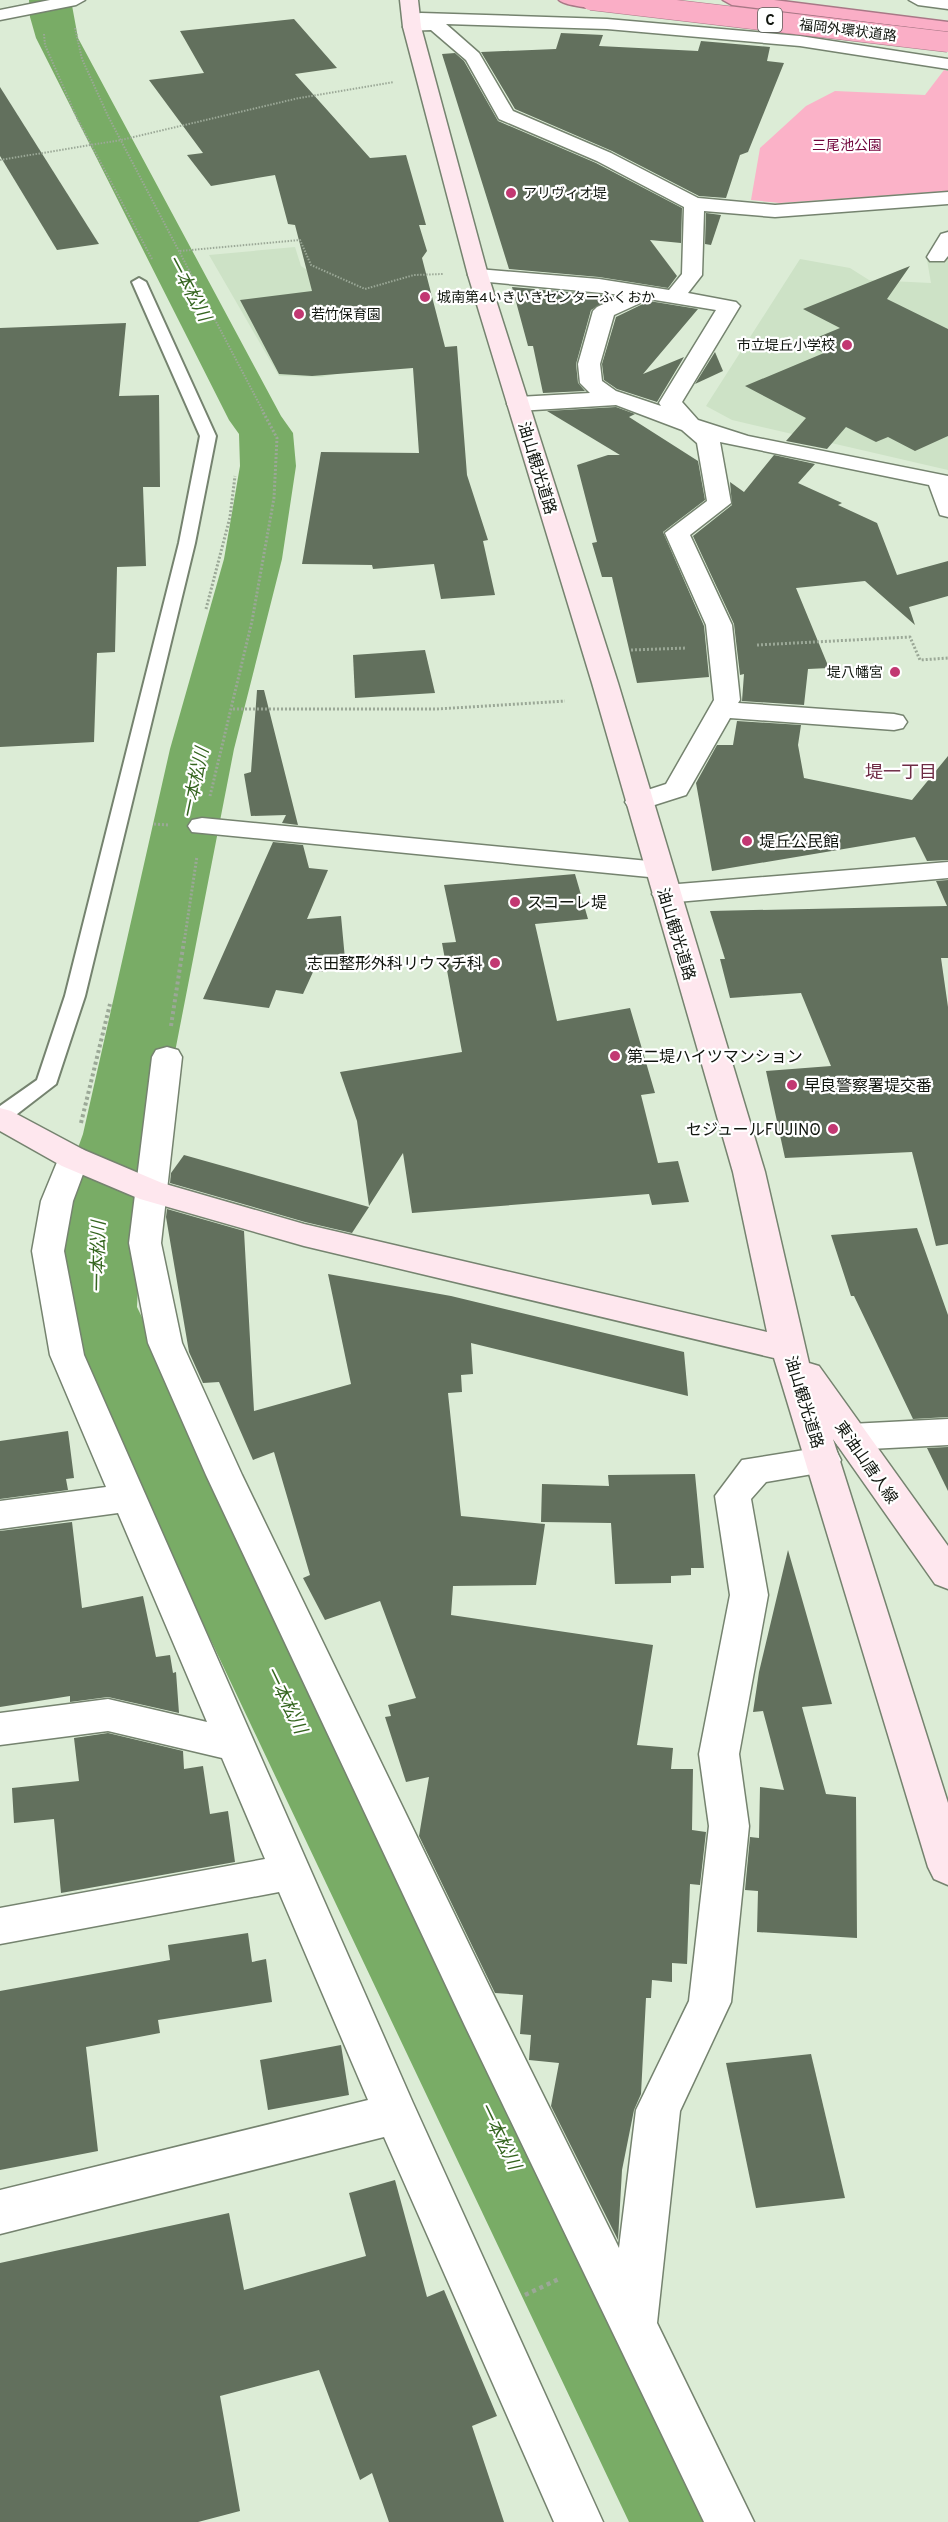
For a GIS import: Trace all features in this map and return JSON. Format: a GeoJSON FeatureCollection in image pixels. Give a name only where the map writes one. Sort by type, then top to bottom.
{"type":"FeatureCollection","features":[{"type":"Feature","properties":{"kind":"highway","name":"福岡外環状道路"},"geometry":{"type":"LineString","coordinates":[[568,0],[824,26],[948,43]]}},
{"type":"Feature","properties":{"kind":"highway","name":"C"},"geometry":{"type":"LineString","coordinates":[[591,0],[948,43]]}},
{"type":"Feature","properties":{"kind":"highway","name":"C"},"geometry":{"type":"LineString","coordinates":[[732,0],[948,26]]}},
{"type":"Feature","properties":{"kind":"highway","name":"福岡外環状道路"},"geometry":{"type":"LineString","coordinates":[[747,0],[948,26]]}},
{"type":"Feature","properties":{"kind":"highway"},"geometry":{"type":"LineString","coordinates":[[771,3],[948,17]]}},
{"type":"Feature","properties":{"kind":"highway"},"geometry":{"type":"LineString","coordinates":[[824,26],[948,50]]}},
{"type":"Feature","properties":{"kind":"main road","name":"油山観光道路"},"geometry":{"type":"LineString","coordinates":[[411,15],[465,274],[518,404],[639,801],[749,1172],[788,1349],[837,1449],[948,1867]]}},
{"type":"Feature","properties":{"kind":"main road"},"geometry":{"type":"LineString","coordinates":[[0,1117],[82,1162],[144,1187],[304,1235],[788,1349]]}},
{"type":"Feature","properties":{"kind":"main road","name":"東油山唐人線"},"geometry":{"type":"LineString","coordinates":[[837,1449],[936,1546],[948,1574]]}},
{"type":"Feature","properties":{"kind":"street"},"geometry":{"type":"LineString","coordinates":[[918,0],[948,4]]}},
{"type":"Feature","properties":{"kind":"street"},"geometry":{"type":"LineString","coordinates":[[0,15],[35,4],[72,1]]}},
{"type":"Feature","properties":{"kind":"street"},"geometry":{"type":"LineString","coordinates":[[411,15],[607,24],[788,40],[948,64]]}},
{"type":"Feature","properties":{"kind":"street"},"geometry":{"type":"LineString","coordinates":[[411,15],[435,24],[447,32],[473,57],[506,115],[569,144],[604,157],[694,204],[775,211],[948,198]]}},
{"type":"Feature","properties":{"kind":"street"},"geometry":{"type":"LineString","coordinates":[[675,296],[692,275],[694,204]]}},
{"type":"Feature","properties":{"kind":"street"},"geometry":{"type":"LineString","coordinates":[[938,257],[948,238]]}},
{"type":"Feature","properties":{"kind":"street"},"geometry":{"type":"LineString","coordinates":[[465,274],[599,285],[729,306],[670,403],[708,441],[719,503],[677,532],[719,625],[727,700],[676,789],[639,801]]}},
{"type":"Feature","properties":{"kind":"street"},"geometry":{"type":"LineString","coordinates":[[611,399],[591,383],[589,364],[604,311],[649,292]]}},
{"type":"Feature","properties":{"kind":"street"},"geometry":{"type":"LineString","coordinates":[[518,404],[618,398],[744,442],[939,480],[948,510]]}},
{"type":"Feature","properties":{"kind":"street"},"geometry":{"type":"LineString","coordinates":[[721,710],[894,722]]}},
{"type":"Feature","properties":{"kind":"street"},"geometry":{"type":"LineString","coordinates":[[202,826],[662,882],[948,870]]}},
{"type":"Feature","properties":{"kind":"street"},"geometry":{"type":"LineString","coordinates":[[167,1058],[144,1187],[145,1243],[165,1343],[333,1706],[633,2327],[730,2522]]}},
{"type":"Feature","properties":{"kind":"street"},"geometry":{"type":"LineString","coordinates":[[82,1162],[57,1201],[48,1251],[67,1355],[396,2114],[579,2522]]}},
{"type":"Feature","properties":{"kind":"street"},"geometry":{"type":"LineString","coordinates":[[633,2327],[658,2110],[710,2002],[729,1826],[719,1754],[749,1595],[733,1496],[755,1470],[837,1449],[948,1432]]}},
{"type":"Feature","properties":{"kind":"street"},"geometry":{"type":"LineString","coordinates":[[0,1515],[129,1498]]}},
{"type":"Feature","properties":{"kind":"street"},"geometry":{"type":"LineString","coordinates":[[0,1729],[108,1715],[237,1745]]}},
{"type":"Feature","properties":{"kind":"street"},"geometry":{"type":"LineString","coordinates":[[0,1926],[291,1872]]}},
{"type":"Feature","properties":{"kind":"street"},"geometry":{"type":"LineString","coordinates":[[0,2212],[396,2114]]}},
{"type":"Feature","properties":{"kind":"lane"},"geometry":{"type":"LineString","coordinates":[[0,1117],[46,1084],[75,996],[187,543],[208,436],[139,282]]}},
{"type":"Feature","properties":{"kind":"path"},"geometry":{"type":"LineString","coordinates":[[0,160],[121,140],[299,98],[398,82]]}},
{"type":"Feature","properties":{"kind":"path"},"geometry":{"type":"LineString","coordinates":[[180,251],[300,240],[311,265],[365,289],[414,275],[465,274]]}},
{"type":"Feature","properties":{"kind":"path"},"geometry":{"type":"LineString","coordinates":[[855,640],[910,638],[920,660],[948,658]]}},
{"type":"Feature","properties":{"kind":"path"},"geometry":{"type":"LineString","coordinates":[[233,709],[437,709],[565,701]]}},
{"type":"Feature","properties":{"kind":"path"},"geometry":{"type":"LineString","coordinates":[[522,2296],[564,2277]]}},
{"type":"Feature","properties":{"kind":"shaded area","name":"若竹保育園"},"geometry":{"type":"Polygon","coordinates":[[[295,247],[301,266],[342,293],[374,365],[322,377],[279,376],[209,255],[295,247]]]}},
{"type":"Feature","properties":{"kind":"shaded area","name":"市立堤丘小学校"},"geometry":{"type":"Polygon","coordinates":[[[948,253],[948,470],[732,420],[706,406],[800,259],[850,268],[869,280],[931,283],[927,260],[948,253]]]}},
{"type":"Feature","properties":{"kind":"green space","name":"三尾池公園"},"geometry":{"type":"Polygon","coordinates":[[[944,70],[948,71],[948,191],[780,203],[751,200],[760,148],[806,106],[835,91],[925,95],[944,70]]]}},
{"type":"Feature","properties":{"kind":"building"},"geometry":{"type":"Polygon","coordinates":[[[294,19],[337,68],[295,74],[370,158],[406,155],[426,225],[419,225],[427,251],[422,258],[445,347],[457,346],[467,475],[488,540],[483,541],[495,595],[441,599],[434,564],[373,569],[372,565],[302,564],[321,452],[419,453],[413,368],[312,376],[279,374],[240,300],[312,291],[295,225],[288,224],[275,175],[211,186],[187,155],[203,153],[149,80],[204,73],[180,31],[294,19]]]}},
{"type":"Feature","properties":{"kind":"building"},"geometry":{"type":"Polygon","coordinates":[[[561,33],[603,35],[599,46],[698,51],[701,41],[770,47],[767,61],[784,63],[748,152],[740,155],[726,198],[699,196],[612,151],[515,109],[481,52],[556,49],[561,33]]]}},
{"type":"Feature","properties":{"kind":"building"},"geometry":{"type":"Polygon","coordinates":[[[455,53],[464,61],[498,121],[596,163],[682,208],[681,243],[650,240],[677,276],[668,288],[599,277],[509,269],[442,54],[455,53]]]}},
{"type":"Feature","properties":{"kind":"building"},"geometry":{"type":"Polygon","coordinates":[[[0,87],[99,244],[57,250],[0,156],[0,87]]]}},
{"type":"Feature","properties":{"kind":"building"},"geometry":{"type":"Polygon","coordinates":[[[706,213],[721,215],[711,245],[705,244],[706,213]]]}},
{"type":"Feature","properties":{"kind":"building"},"geometry":{"type":"Polygon","coordinates":[[[910,266],[887,299],[948,329],[948,436],[915,451],[888,437],[876,442],[846,427],[827,449],[786,441],[806,418],[745,386],[824,353],[804,343],[840,328],[803,309],[910,266]]]}},
{"type":"Feature","properties":{"kind":"building"},"geometry":{"type":"Polygon","coordinates":[[[512,287],[615,296],[591,310],[576,364],[578,383],[585,391],[543,393],[533,346],[528,346],[512,287]]]}},
{"type":"Feature","properties":{"kind":"building"},"geometry":{"type":"Polygon","coordinates":[[[649,301],[698,309],[643,374],[684,357],[657,402],[617,389],[604,380],[602,364],[616,317],[649,301]]]}},
{"type":"Feature","properties":{"kind":"building"},"geometry":{"type":"Polygon","coordinates":[[[126,323],[119,396],[159,395],[160,487],[143,487],[146,566],[117,567],[115,652],[97,653],[94,742],[0,747],[0,328],[126,323]]]}},
{"type":"Feature","properties":{"kind":"building"},"geometry":{"type":"Polygon","coordinates":[[[715,352],[723,371],[695,384],[715,352]]]}},
{"type":"Feature","properties":{"kind":"building"},"geometry":{"type":"Polygon","coordinates":[[[616,407],[635,414],[629,417],[698,461],[705,500],[663,532],[704,626],[709,677],[637,683],[612,577],[602,577],[592,543],[597,542],[577,465],[608,455],[620,455],[547,411],[616,407]]]}},
{"type":"Feature","properties":{"kind":"building"},"geometry":{"type":"Polygon","coordinates":[[[774,455],[815,464],[798,483],[842,503],[838,505],[877,523],[897,575],[948,561],[948,596],[909,607],[915,625],[865,581],[796,588],[829,668],[808,669],[804,705],[742,701],[744,674],[740,675],[734,624],[693,536],[732,505],[730,482],[744,492],[774,455]]]}},
{"type":"Feature","properties":{"kind":"building"},"geometry":{"type":"Polygon","coordinates":[[[425,650],[435,693],[355,698],[353,655],[425,650]]]}},
{"type":"Feature","properties":{"kind":"building"},"geometry":{"type":"Polygon","coordinates":[[[257,690],[264,690],[298,825],[282,823],[286,815],[251,816],[244,774],[251,772],[257,690]]]}},
{"type":"Feature","properties":{"kind":"building"},"geometry":{"type":"Polygon","coordinates":[[[737,721],[801,725],[798,745],[804,778],[912,800],[948,756],[948,860],[927,861],[915,837],[712,871],[696,783],[717,745],[733,745],[737,721]]]}},
{"type":"Feature","properties":{"kind":"building"},"geometry":{"type":"Polygon","coordinates":[[[273,842],[303,845],[309,868],[328,870],[307,919],[341,916],[346,970],[313,972],[303,994],[276,990],[269,1008],[203,999],[273,842]]]}},
{"type":"Feature","properties":{"kind":"building"},"geometry":{"type":"Polygon","coordinates":[[[575,874],[588,919],[535,924],[557,1021],[630,1008],[655,1093],[641,1095],[658,1163],[678,1161],[689,1202],[652,1205],[649,1194],[412,1213],[403,1153],[369,1206],[357,1121],[340,1072],[462,1052],[442,943],[456,942],[444,885],[575,874]]]}},
{"type":"Feature","properties":{"kind":"building"},"geometry":{"type":"Polygon","coordinates":[[[948,880],[948,958],[941,958],[948,1007],[948,1244],[936,1246],[912,1152],[785,1158],[766,1071],[831,1066],[801,993],[730,998],[720,959],[725,959],[710,911],[947,906],[936,881],[948,880]]]}},
{"type":"Feature","properties":{"kind":"building"},"geometry":{"type":"Polygon","coordinates":[[[184,1155],[369,1207],[352,1233],[305,1222],[170,1183],[171,1173],[184,1155]]]}},
{"type":"Feature","properties":{"kind":"building"},"geometry":{"type":"Polygon","coordinates":[[[167,1209],[244,1231],[254,1411],[351,1384],[328,1274],[451,1296],[684,1352],[688,1396],[471,1343],[473,1374],[461,1375],[462,1392],[448,1393],[461,1516],[545,1524],[536,1585],[453,1586],[451,1615],[653,1645],[637,1745],[673,1748],[671,1769],[693,1769],[692,1830],[706,1832],[700,1885],[690,1884],[687,1964],[672,1963],[672,1982],[652,1980],[651,1998],[646,1998],[641,2094],[634,2110],[622,2170],[618,2240],[551,2106],[559,2063],[529,2060],[531,2035],[520,2034],[523,1995],[495,1993],[419,1836],[429,1777],[406,1782],[385,1717],[391,1716],[388,1705],[416,1698],[380,1601],[325,1620],[303,1578],[310,1575],[274,1452],[253,1460],[219,1382],[203,1383],[189,1352],[166,1217],[167,1209]]]}},
{"type":"Feature","properties":{"kind":"building"},"geometry":{"type":"Polygon","coordinates":[[[917,1228],[948,1315],[948,1417],[913,1419],[854,1296],[851,1296],[831,1235],[917,1228]]]}},
{"type":"Feature","properties":{"kind":"building"},"geometry":{"type":"Polygon","coordinates":[[[68,1431],[74,1478],[66,1479],[68,1490],[0,1499],[0,1441],[68,1431]]]}},
{"type":"Feature","properties":{"kind":"building"},"geometry":{"type":"Polygon","coordinates":[[[948,1447],[948,1491],[927,1448],[948,1447]]]}},
{"type":"Feature","properties":{"kind":"building"},"geometry":{"type":"Polygon","coordinates":[[[695,1474],[704,1568],[691,1568],[691,1575],[671,1576],[671,1583],[615,1584],[611,1523],[541,1522],[542,1484],[609,1486],[608,1475],[695,1474]]]}},
{"type":"Feature","properties":{"kind":"building"},"geometry":{"type":"Polygon","coordinates":[[[72,1522],[82,1608],[143,1596],[156,1657],[170,1655],[173,1673],[176,1672],[179,1713],[108,1697],[70,1702],[70,1696],[0,1707],[0,1531],[72,1522]]]}},
{"type":"Feature","properties":{"kind":"building"},"geometry":{"type":"Polygon","coordinates":[[[788,1550],[832,1704],[802,1707],[826,1794],[856,1797],[857,1938],[757,1932],[758,1891],[745,1890],[750,1837],[759,1838],[760,1787],[784,1790],[763,1711],[753,1712],[759,1672],[788,1550]]]}},
{"type":"Feature","properties":{"kind":"building"},"geometry":{"type":"Polygon","coordinates":[[[108,1733],[183,1751],[184,1769],[203,1766],[210,1814],[228,1811],[235,1862],[61,1893],[54,1819],[14,1823],[12,1788],[79,1781],[74,1738],[108,1733]]]}},
{"type":"Feature","properties":{"kind":"building"},"geometry":{"type":"Polygon","coordinates":[[[248,1933],[252,1962],[266,1959],[272,2002],[158,2020],[160,2033],[86,2047],[98,2151],[0,2170],[0,1991],[170,1960],[168,1945],[248,1933]]]}},
{"type":"Feature","properties":{"kind":"building"},"geometry":{"type":"Polygon","coordinates":[[[341,2045],[349,2095],[268,2110],[260,2060],[341,2045]]]}},
{"type":"Feature","properties":{"kind":"building"},"geometry":{"type":"Polygon","coordinates":[[[811,2054],[845,2198],[756,2208],[726,2063],[811,2054]]]}},
{"type":"Feature","properties":{"kind":"building"},"geometry":{"type":"Polygon","coordinates":[[[395,2180],[427,2297],[444,2290],[497,2416],[472,2426],[504,2522],[389,2522],[372,2473],[360,2480],[319,2370],[220,2396],[240,2511],[198,2522],[0,2522],[0,2263],[229,2213],[244,2290],[366,2256],[349,2193],[395,2180]]]}},
{"type":"Feature","properties":{"kind":"waterway","name":"一本松川"},"geometry":{"type":"LineString","coordinates":[[50,0],[51,17],[57,38],[256,420],[266,433],[268,466],[253,559],[202,749],[121,1134],[99,1198],[101,1241],[97,1307],[176,1476],[690,2522]]}},
{"type":"Feature","properties":{"kind":"place","name":"アリヴィオ堤"},"geometry":{"type":"Point","coordinates":[511,193]}},
{"type":"Feature","properties":{"kind":"place","name":"城南第4いきいきセンターふくおか"},"geometry":{"type":"Point","coordinates":[425,297]}},
{"type":"Feature","properties":{"kind":"place","name":"若竹保育園"},"geometry":{"type":"Point","coordinates":[299,314]}},
{"type":"Feature","properties":{"kind":"place","name":"市立堤丘小学校"},"geometry":{"type":"Point","coordinates":[847,345]}},
{"type":"Feature","properties":{"kind":"place","name":"堤八幡宮"},"geometry":{"type":"Point","coordinates":[895,672]}},
{"type":"Feature","properties":{"kind":"place","name":"堤丘公民館"},"geometry":{"type":"Point","coordinates":[747,841]}},
{"type":"Feature","properties":{"kind":"place","name":"スコーレ堤"},"geometry":{"type":"Point","coordinates":[515,902]}},
{"type":"Feature","properties":{"kind":"place","name":"志田整形外科リウマチ科"},"geometry":{"type":"Point","coordinates":[495,963]}},
{"type":"Feature","properties":{"kind":"place","name":"第二堤ハイツマンション"},"geometry":{"type":"Point","coordinates":[615,1056]}},
{"type":"Feature","properties":{"kind":"place","name":"早良警察署堤交番"},"geometry":{"type":"Point","coordinates":[792,1085]}},
{"type":"Feature","properties":{"kind":"place","name":"セジュールFUJINO"},"geometry":{"type":"Point","coordinates":[833,1129]}},
{"type":"Feature","properties":{"kind":"district","name":"堤一丁目"},"geometry":{"type":"Point","coordinates":[901,772]}}]}
